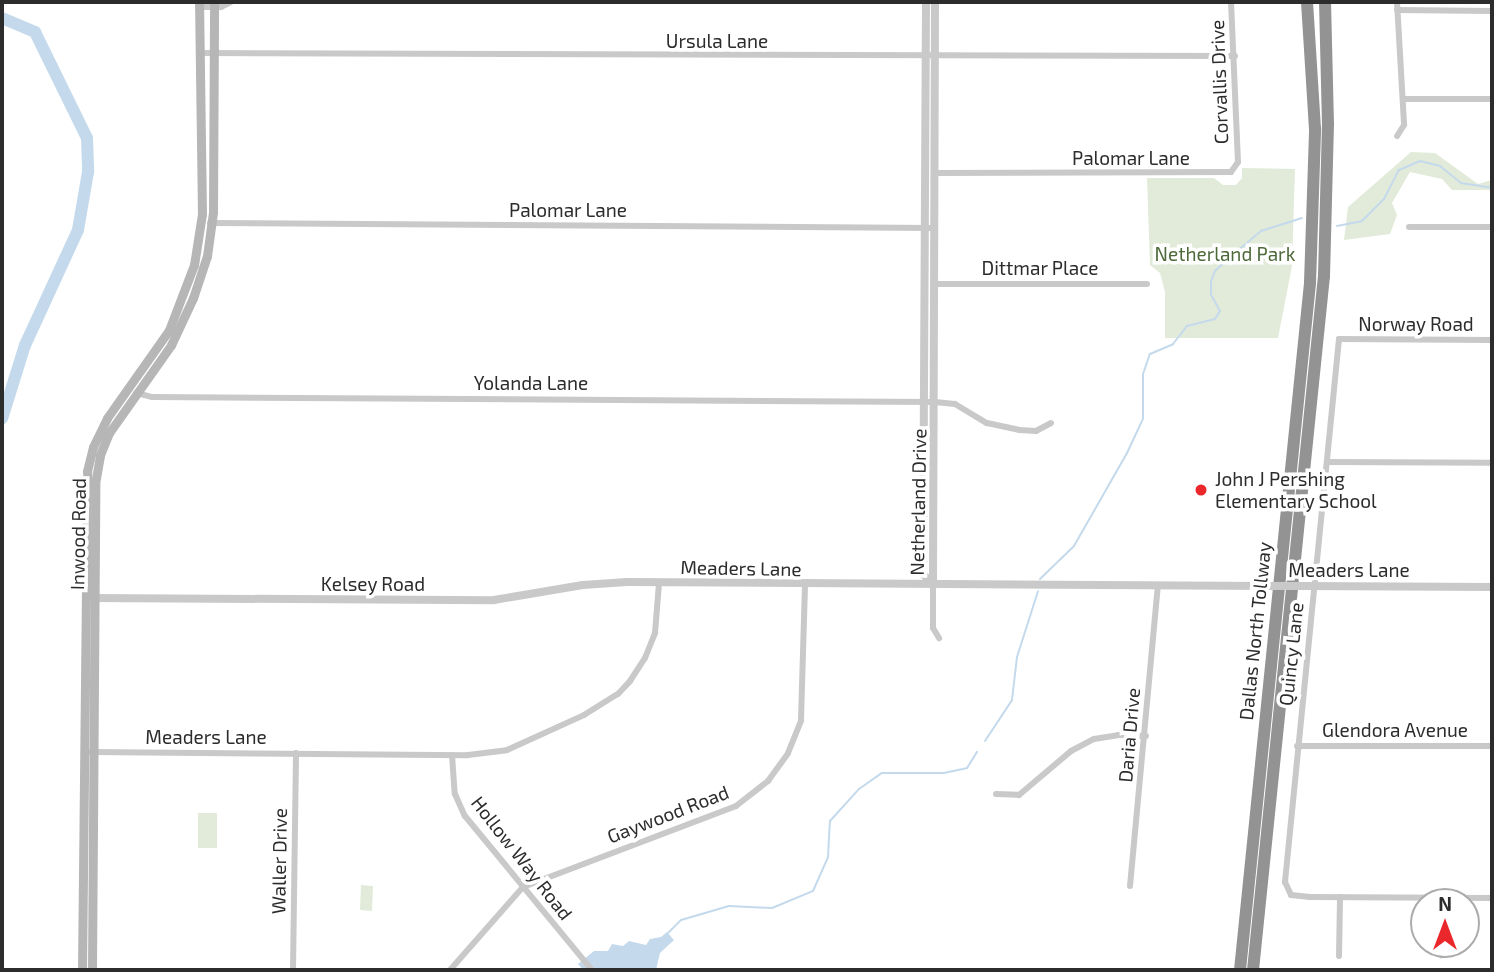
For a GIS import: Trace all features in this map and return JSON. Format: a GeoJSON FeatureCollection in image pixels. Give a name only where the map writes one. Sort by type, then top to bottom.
{"type":"FeatureCollection","features":[{"type":"Feature","properties":{"kind":"highway","name":"Dallas North Tollway"},"geometry":{"type":"LineString","coordinates":[[1240,970],[1310,283],[1315,129],[1307,2]]}},
{"type":"Feature","properties":{"kind":"highway","name":"Dallas North Tollway"},"geometry":{"type":"LineString","coordinates":[[1253,970],[1324,276],[1328,149],[1325,2]]}},
{"type":"Feature","properties":{"kind":"main road","name":"Inwood Road"},"geometry":{"type":"LineString","coordinates":[[82,970],[88,855],[90,484],[108,433],[133,391],[171,345],[194,265],[201,223],[199,4]]}},
{"type":"Feature","properties":{"kind":"main road","name":"Inwood Road"},"geometry":{"type":"LineString","coordinates":[[182,312],[207,256],[212,223],[214,4]]}},
{"type":"Feature","properties":{"kind":"main road","name":"Inwood Road"},"geometry":{"type":"LineString","coordinates":[[88,855],[92,970]]}},
{"type":"Feature","properties":{"kind":"street"},"geometry":{"type":"LineString","coordinates":[[199,4],[231,2]]}},
{"type":"Feature","properties":{"kind":"street","name":"Netherland Drive"},"geometry":{"type":"LineString","coordinates":[[926,2],[935,143],[929,228],[924,402],[923,574],[933,585]]}},
{"type":"Feature","properties":{"kind":"street","name":"Netherland Drive"},"geometry":{"type":"LineString","coordinates":[[933,585],[934,284],[925,143],[935,2]]}},
{"type":"Feature","properties":{"kind":"street","name":"Corvallis Drive"},"geometry":{"type":"LineString","coordinates":[[1231,2],[1238,162]]}},
{"type":"Feature","properties":{"kind":"street"},"geometry":{"type":"LineString","coordinates":[[1397,136],[1404,125],[1397,6],[1492,10]]}},
{"type":"Feature","properties":{"kind":"street","name":"Ursula Lane"},"geometry":{"type":"LineString","coordinates":[[199,53],[1235,56]]}},
{"type":"Feature","properties":{"kind":"street"},"geometry":{"type":"LineString","coordinates":[[1403,99],[1492,99]]}},
{"type":"Feature","properties":{"kind":"street"},"geometry":{"type":"LineString","coordinates":[[925,143],[935,143]]}},
{"type":"Feature","properties":{"kind":"street","name":"Palomar Lane"},"geometry":{"type":"LineString","coordinates":[[934,173],[1226,174],[1237,168],[1238,162]]}},
{"type":"Feature","properties":{"kind":"street","name":"Palomar Lane"},"geometry":{"type":"LineString","coordinates":[[201,223],[929,228]]}},
{"type":"Feature","properties":{"kind":"street"},"geometry":{"type":"LineString","coordinates":[[1409,227],[1492,227]]}},
{"type":"Feature","properties":{"kind":"street","name":"Dittmar Place"},"geometry":{"type":"LineString","coordinates":[[934,284],[1147,284]]}},
{"type":"Feature","properties":{"kind":"street","name":"Norway Road"},"geometry":{"type":"LineString","coordinates":[[1339,339],[1492,340]]}},
{"type":"Feature","properties":{"kind":"street","name":"Quincy Lane"},"geometry":{"type":"LineString","coordinates":[[1339,339],[1297,746],[1286,888],[1291,895],[1340,897]]}},
{"type":"Feature","properties":{"kind":"street","name":"Yolanda Lane"},"geometry":{"type":"LineString","coordinates":[[133,391],[165,397],[935,402],[955,404],[987,423],[1018,430],[1036,431],[1051,423]]}},
{"type":"Feature","properties":{"kind":"street"},"geometry":{"type":"LineString","coordinates":[[1328,462],[1492,463]]}},
{"type":"Feature","properties":{"kind":"street","name":"Meaders Lane"},"geometry":{"type":"LineString","coordinates":[[89,752],[452,755],[489,753],[520,746],[584,715],[618,694],[638,671],[652,645],[658,621],[659,583],[1492,587]]}},
{"type":"Feature","properties":{"kind":"street","name":"Kelsey Road"},"geometry":{"type":"LineString","coordinates":[[89,598],[494,600],[583,585],[659,583]]}},
{"type":"Feature","properties":{"kind":"street","name":"Gaywood Road"},"geometry":{"type":"LineString","coordinates":[[450,970],[523,887],[736,806],[768,781],[788,753],[801,720],[805,584]]}},
{"type":"Feature","properties":{"kind":"street"},"geometry":{"type":"LineString","coordinates":[[933,585],[933,628],[939,638]]}},
{"type":"Feature","properties":{"kind":"street","name":"Daria Drive"},"geometry":{"type":"LineString","coordinates":[[1130,886],[1158,586]]}},
{"type":"Feature","properties":{"kind":"street"},"geometry":{"type":"LineString","coordinates":[[996,794],[1019,795],[1071,751],[1094,738],[1146,736]]}},
{"type":"Feature","properties":{"kind":"street","name":"Glendora Avenue"},"geometry":{"type":"LineString","coordinates":[[1297,746],[1492,746]]}},
{"type":"Feature","properties":{"kind":"street","name":"Waller Drive"},"geometry":{"type":"LineString","coordinates":[[293,970],[296,753]]}},
{"type":"Feature","properties":{"kind":"street","name":"Hollow Way Road"},"geometry":{"type":"LineString","coordinates":[[452,755],[452,781],[460,807],[592,970]]}},
{"type":"Feature","properties":{"kind":"street"},"geometry":{"type":"LineString","coordinates":[[1339,956],[1340,897],[1410,899]]}},
{"type":"Feature","properties":{"kind":"green space"},"geometry":{"type":"Polygon","coordinates":[[[1411,152],[1435,153],[1478,184],[1492,180],[1492,190],[1452,190],[1442,179],[1410,172],[1392,203],[1397,215],[1390,234],[1344,240],[1348,207],[1411,152]]]}},
{"type":"Feature","properties":{"kind":"green space","name":"Netherland Park"},"geometry":{"type":"Polygon","coordinates":[[[1242,168],[1295,169],[1292,266],[1278,338],[1165,338],[1165,292],[1160,273],[1150,265],[1147,178],[1214,178],[1223,185],[1236,185],[1242,178],[1242,168]]]}},
{"type":"Feature","properties":{"kind":"green space"},"geometry":{"type":"Polygon","coordinates":[[[198,813],[217,813],[217,848],[198,848],[198,813]]]}},
{"type":"Feature","properties":{"kind":"green space"},"geometry":{"type":"Polygon","coordinates":[[[361,885],[373,886],[372,911],[360,910],[361,885]]]}},
{"type":"Feature","properties":{"kind":"water"},"geometry":{"type":"Polygon","coordinates":[[[667,932],[674,940],[660,953],[656,970],[583,970],[578,964],[594,951],[608,951],[612,944],[623,946],[629,941],[646,945],[650,939],[661,937],[667,932]]]}},
{"type":"Feature","properties":{"kind":"waterway"},"geometry":{"type":"LineString","coordinates":[[2,18],[35,32],[87,138],[88,172],[78,230],[25,345],[2,419]]}},
{"type":"Feature","properties":{"kind":"waterway"},"geometry":{"type":"LineString","coordinates":[[1337,226],[1362,221],[1384,199],[1399,170],[1420,161],[1440,166],[1461,183],[1492,188]]}},
{"type":"Feature","properties":{"kind":"waterway"},"geometry":{"type":"LineString","coordinates":[[1040,579],[1074,546],[1127,453],[1143,418],[1143,374],[1150,354],[1173,344],[1187,326],[1215,319],[1220,311],[1211,295],[1211,281],[1215,271],[1227,260],[1261,231],[1302,218]]}},
{"type":"Feature","properties":{"kind":"waterway"},"geometry":{"type":"LineString","coordinates":[[985,741],[1012,700],[1017,657],[1038,591]]}},
{"type":"Feature","properties":{"kind":"waterway"},"geometry":{"type":"LineString","coordinates":[[667,934],[681,920],[729,906],[772,908],[813,891],[828,857],[830,821],[859,789],[882,773],[944,773],[967,768],[977,752]]}},
{"type":"Feature","properties":{"kind":"place","name":"John J Pershing Elementary School"},"geometry":{"type":"Point","coordinates":[1201,490]}}]}
